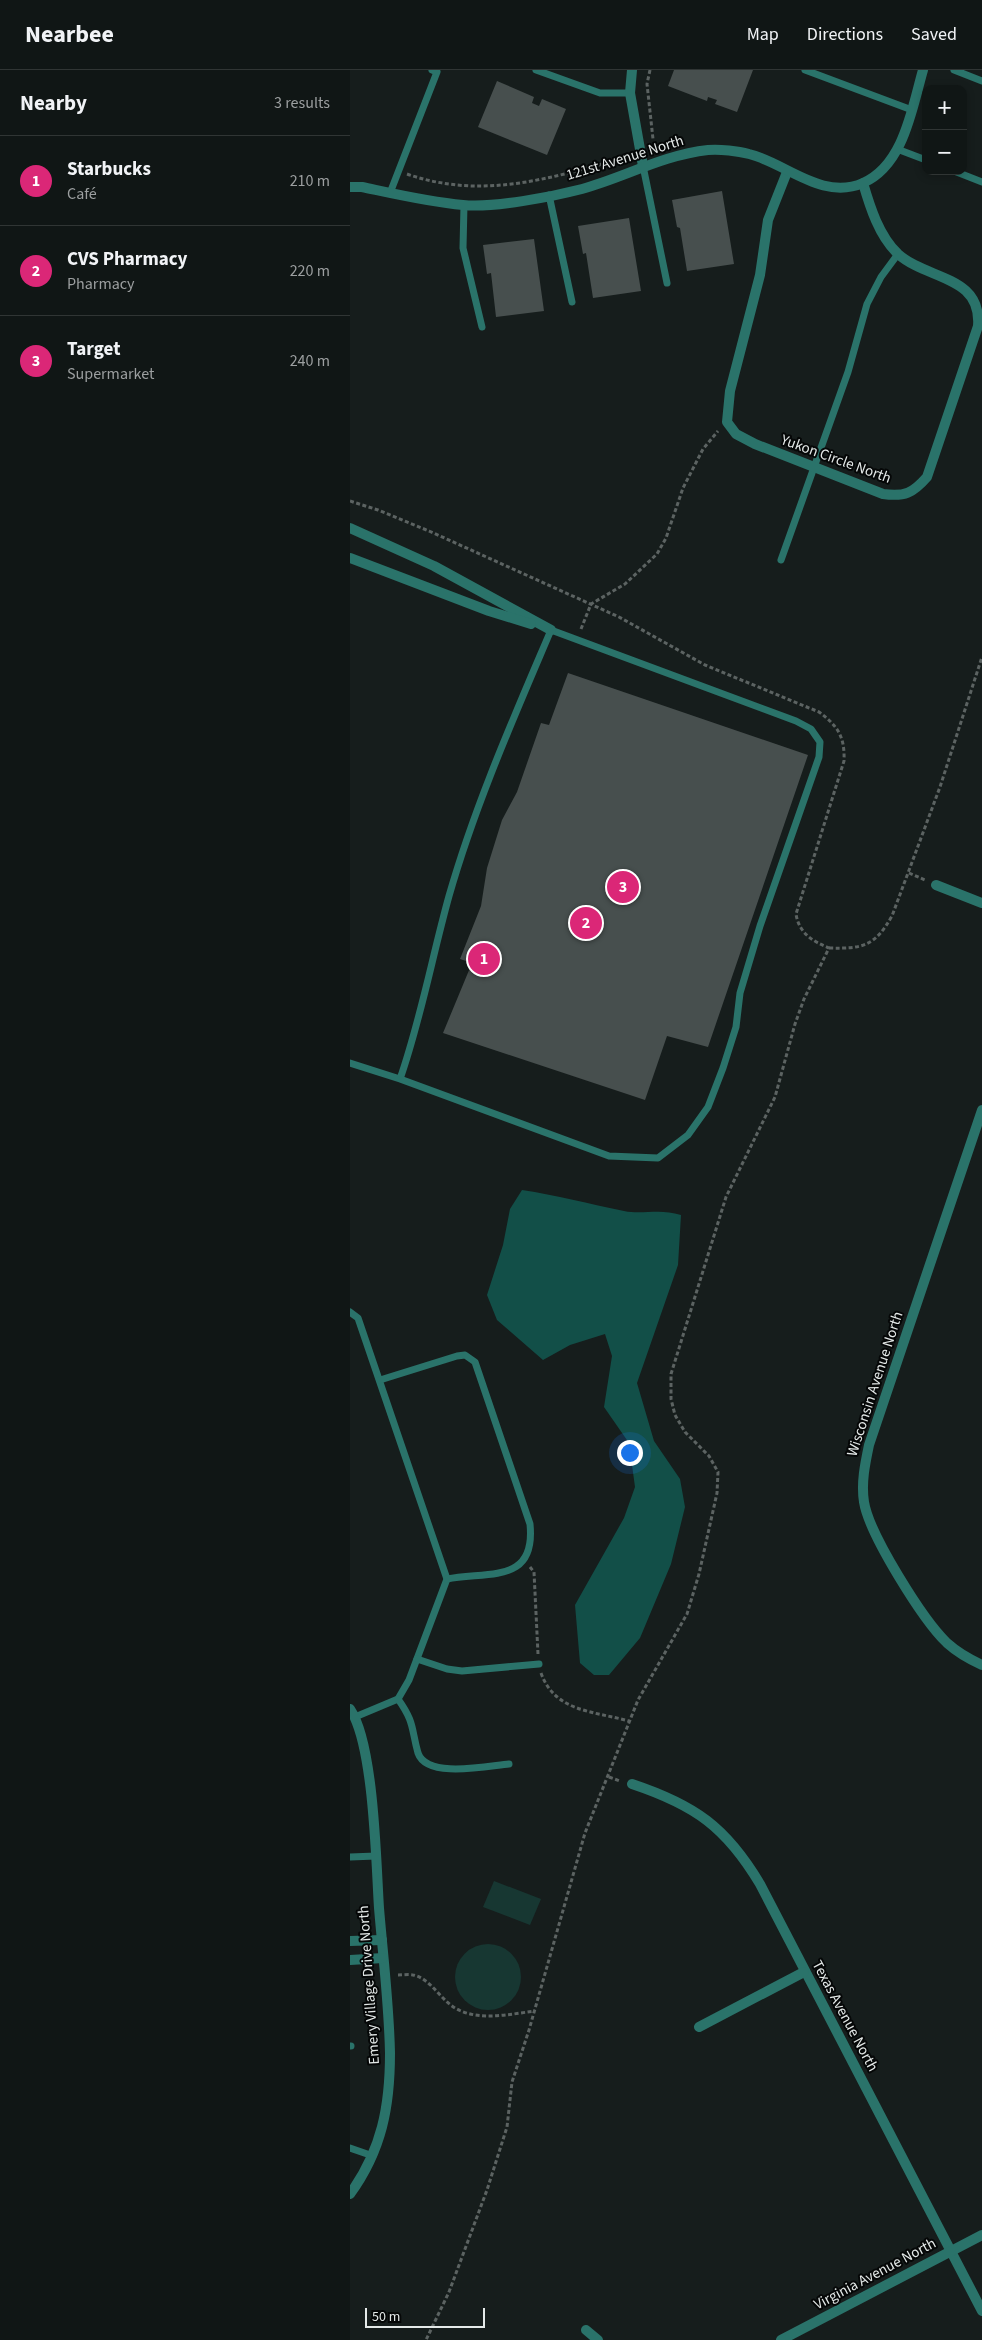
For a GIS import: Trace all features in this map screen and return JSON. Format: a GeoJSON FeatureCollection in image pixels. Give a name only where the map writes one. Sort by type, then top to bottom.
{"type":"FeatureCollection","features":[{"type":"Feature","properties":{"kind":"street"},"geometry":{"type":"LineString","coordinates":[[632,70],[630,92],[643,166]]}},
{"type":"Feature","properties":{"kind":"street"},"geometry":{"type":"LineString","coordinates":[[863,183],[893,158],[912,110],[923,70]]}},
{"type":"Feature","properties":{"kind":"street","name":"121st Avenue North"},"geometry":{"type":"LineString","coordinates":[[350,187],[362,187],[464,205],[521,201],[583,188],[675,156],[710,150],[750,154],[820,185],[850,187],[863,183]]}},
{"type":"Feature","properties":{"kind":"street"},"geometry":{"type":"LineString","coordinates":[[727,422],[730,391],[760,275],[768,220],[787,172]]}},
{"type":"Feature","properties":{"kind":"street","name":"Yukon Circle North"},"geometry":{"type":"LineString","coordinates":[[727,422],[736,434],[755,444],[884,494],[899,496],[916,490],[927,477],[978,326],[980,314],[976,300],[968,290],[921,268],[898,254],[873,217],[863,183]]}},
{"type":"Feature","properties":{"kind":"street"},"geometry":{"type":"LineString","coordinates":[[350,528],[434,566],[551,630]]}},
{"type":"Feature","properties":{"kind":"street"},"geometry":{"type":"LineString","coordinates":[[350,558],[489,611],[551,630]]}},
{"type":"Feature","properties":{"kind":"street"},"geometry":{"type":"LineString","coordinates":[[936,885],[982,903]]}},
{"type":"Feature","properties":{"kind":"street","name":"Wisconsin Avenue North"},"geometry":{"type":"LineString","coordinates":[[982,1110],[869,1446],[863,1474],[864,1502],[874,1532],[887,1557],[931,1623],[947,1643],[967,1658],[982,1665]]}},
{"type":"Feature","properties":{"kind":"street","name":"Emery Village Drive North"},"geometry":{"type":"LineString","coordinates":[[350,2194],[363,2176],[373,2156],[384,2124],[389,2093],[389,2025],[376,1856],[365,1753],[353,1713]]}},
{"type":"Feature","properties":{"kind":"street","name":"Texas Avenue North"},"geometry":{"type":"LineString","coordinates":[[632,1784],[660,1794],[698,1812],[718,1829],[742,1854],[760,1884],[804,1972],[982,2311]]}},
{"type":"Feature","properties":{"kind":"street"},"geometry":{"type":"LineString","coordinates":[[350,1941],[382,1940]]}},
{"type":"Feature","properties":{"kind":"street"},"geometry":{"type":"LineString","coordinates":[[350,1960],[383,1958]]}},
{"type":"Feature","properties":{"kind":"street"},"geometry":{"type":"LineString","coordinates":[[700,2027],[804,1972]]}},
{"type":"Feature","properties":{"kind":"street","name":"Virginia Avenue North"},"geometry":{"type":"LineString","coordinates":[[781,2340],[982,2235]]}},
{"type":"Feature","properties":{"kind":"street"},"geometry":{"type":"LineString","coordinates":[[586,2330],[598,2340]]}},
{"type":"Feature","properties":{"kind":"lane"},"geometry":{"type":"LineString","coordinates":[[536,70],[600,93],[630,92]]}},
{"type":"Feature","properties":{"kind":"lane"},"geometry":{"type":"LineString","coordinates":[[805,70],[912,110]]}},
{"type":"Feature","properties":{"kind":"lane"},"geometry":{"type":"LineString","coordinates":[[954,70],[982,81]]}},
{"type":"Feature","properties":{"kind":"lane"},"geometry":{"type":"LineString","coordinates":[[390,193],[435,71]]}},
{"type":"Feature","properties":{"kind":"lane"},"geometry":{"type":"LineString","coordinates":[[897,149],[922,158]]}},
{"type":"Feature","properties":{"kind":"lane"},"geometry":{"type":"LineString","coordinates":[[643,166],[667,283]]}},
{"type":"Feature","properties":{"kind":"lane"},"geometry":{"type":"LineString","coordinates":[[964,175],[982,182]]}},
{"type":"Feature","properties":{"kind":"lane"},"geometry":{"type":"LineString","coordinates":[[549,195],[572,302]]}},
{"type":"Feature","properties":{"kind":"lane"},"geometry":{"type":"LineString","coordinates":[[464,205],[463,248],[482,327]]}},
{"type":"Feature","properties":{"kind":"lane"},"geometry":{"type":"LineString","coordinates":[[781,560],[848,372],[867,304],[881,277],[898,254]]}},
{"type":"Feature","properties":{"kind":"lane"},"geometry":{"type":"LineString","coordinates":[[350,1063],[400,1079],[609,1156],[658,1158],[688,1135],[708,1107],[736,1027],[740,993],[760,926],[818,757],[820,742],[811,729],[796,721],[551,630],[496,760],[450,895],[414,1038],[400,1079]]}},
{"type":"Feature","properties":{"kind":"lane"},"geometry":{"type":"LineString","coordinates":[[350,1312],[358,1318],[447,1579],[409,1680],[398,1700],[353,1713]]}},
{"type":"Feature","properties":{"kind":"lane"},"geometry":{"type":"LineString","coordinates":[[380,1380],[457,1356],[465,1355],[475,1362],[530,1524],[530,1552],[518,1567],[504,1572],[447,1579]]}},
{"type":"Feature","properties":{"kind":"lane"},"geometry":{"type":"LineString","coordinates":[[417,1659],[447,1670],[462,1671],[539,1664]]}},
{"type":"Feature","properties":{"kind":"lane"},"geometry":{"type":"LineString","coordinates":[[398,1700],[411,1720],[421,1759],[428,1765],[444,1769],[508,1764]]}},
{"type":"Feature","properties":{"kind":"lane"},"geometry":{"type":"LineString","coordinates":[[350,1857],[376,1856]]}},
{"type":"Feature","properties":{"kind":"lane"},"geometry":{"type":"LineString","coordinates":[[350,2148],[373,2156]]}},
{"type":"Feature","properties":{"kind":"path"},"geometry":{"type":"LineString","coordinates":[[399,171],[438,183],[480,188],[544,180],[640,153],[653,144],[647,84],[650,70]]}},
{"type":"Feature","properties":{"kind":"path"},"geometry":{"type":"LineString","coordinates":[[577,640],[591,604],[625,584],[658,554],[666,538],[683,488],[693,468],[703,449],[727,422]]}},
{"type":"Feature","properties":{"kind":"path"},"geometry":{"type":"LineString","coordinates":[[350,501],[387,513],[591,604],[706,665],[819,712],[838,728],[845,745],[844,761],[796,914],[798,924],[804,932],[813,941],[829,948],[868,945],[876,940],[892,916],[909,874],[982,657]]}},
{"type":"Feature","properties":{"kind":"path"},"geometry":{"type":"LineString","coordinates":[[909,874],[936,885]]}},
{"type":"Feature","properties":{"kind":"path"},"geometry":{"type":"LineString","coordinates":[[426,2340],[452,2283],[487,2190],[506,2126],[512,2082],[535,2011],[581,1846],[629,1720],[650,1676],[688,1614],[717,1494],[716,1466],[685,1432],[675,1415],[671,1384],[676,1356],[726,1197],[775,1097],[798,1016],[829,948]]}},
{"type":"Feature","properties":{"kind":"path"},"geometry":{"type":"LineString","coordinates":[[524,1561],[534,1572],[539,1664],[544,1681],[550,1692],[568,1705],[629,1720]]}},
{"type":"Feature","properties":{"kind":"path"},"geometry":{"type":"LineString","coordinates":[[385,1975],[413,1975],[420,1978],[457,2010],[470,2014],[508,2014],[535,2011]]}},
{"type":"Feature","properties":{"kind":"shaded area"},"geometry":{"type":"Polygon","coordinates":[[[522,1190],[624,1211],[665,1212],[681,1215],[678,1265],[637,1383],[654,1441],[680,1479],[685,1507],[671,1564],[640,1638],[609,1675],[594,1675],[580,1663],[575,1605],[624,1518],[635,1487],[629,1443],[604,1407],[612,1356],[605,1334],[570,1345],[543,1360],[497,1320],[487,1295],[503,1245],[510,1209],[522,1190]]]}},
{"type":"Feature","properties":{"kind":"shaded area"},"geometry":{"type":"Polygon","coordinates":[[[494,1881],[541,1899],[530,1925],[483,1907],[494,1881]]]}},
{"type":"Feature","properties":{"kind":"shaded area"},"geometry":{"type":"Polygon","coordinates":[[[488,1944],[501,1947],[511,1954],[518,1964],[521,1977],[518,1990],[511,2000],[501,2007],[488,2010],[475,2007],[465,2000],[458,1990],[455,1977],[458,1964],[465,1954],[475,1947],[488,1944]]]}},
{"type":"Feature","properties":{"kind":"building"},"geometry":{"type":"Polygon","coordinates":[[[674,70],[753,70],[737,112],[715,104],[717,100],[708,97],[707,101],[668,86],[674,70]]]}},
{"type":"Feature","properties":{"kind":"building"},"geometry":{"type":"Polygon","coordinates":[[[497,81],[534,97],[532,103],[539,106],[542,99],[566,109],[547,155],[478,127],[497,81]]]}},
{"type":"Feature","properties":{"kind":"building"},"geometry":{"type":"Polygon","coordinates":[[[722,191],[734,264],[687,271],[680,228],[677,227],[672,200],[722,191]]]}},
{"type":"Feature","properties":{"kind":"building"},"geometry":{"type":"Polygon","coordinates":[[[629,218],[641,291],[593,298],[586,253],[583,254],[578,226],[629,218]]]}},
{"type":"Feature","properties":{"kind":"building"},"geometry":{"type":"Polygon","coordinates":[[[534,239],[544,311],[496,317],[491,273],[487,274],[483,245],[534,239]]]}},
{"type":"Feature","properties":{"kind":"building"},"geometry":{"type":"Polygon","coordinates":[[[568,673],[808,755],[708,1047],[667,1036],[645,1100],[443,1033],[472,963],[460,959],[481,906],[487,868],[502,820],[517,792],[541,723],[549,725],[568,673]]]}},
{"type":"Feature","properties":{"kind":"place","name":"Target"},"geometry":{"type":"Point","coordinates":[623,887]}},
{"type":"Feature","properties":{"kind":"place","name":"CVS Pharmacy"},"geometry":{"type":"Point","coordinates":[586,923]}},
{"type":"Feature","properties":{"kind":"place","name":"Starbucks"},"geometry":{"type":"Point","coordinates":[484,959]}}]}
